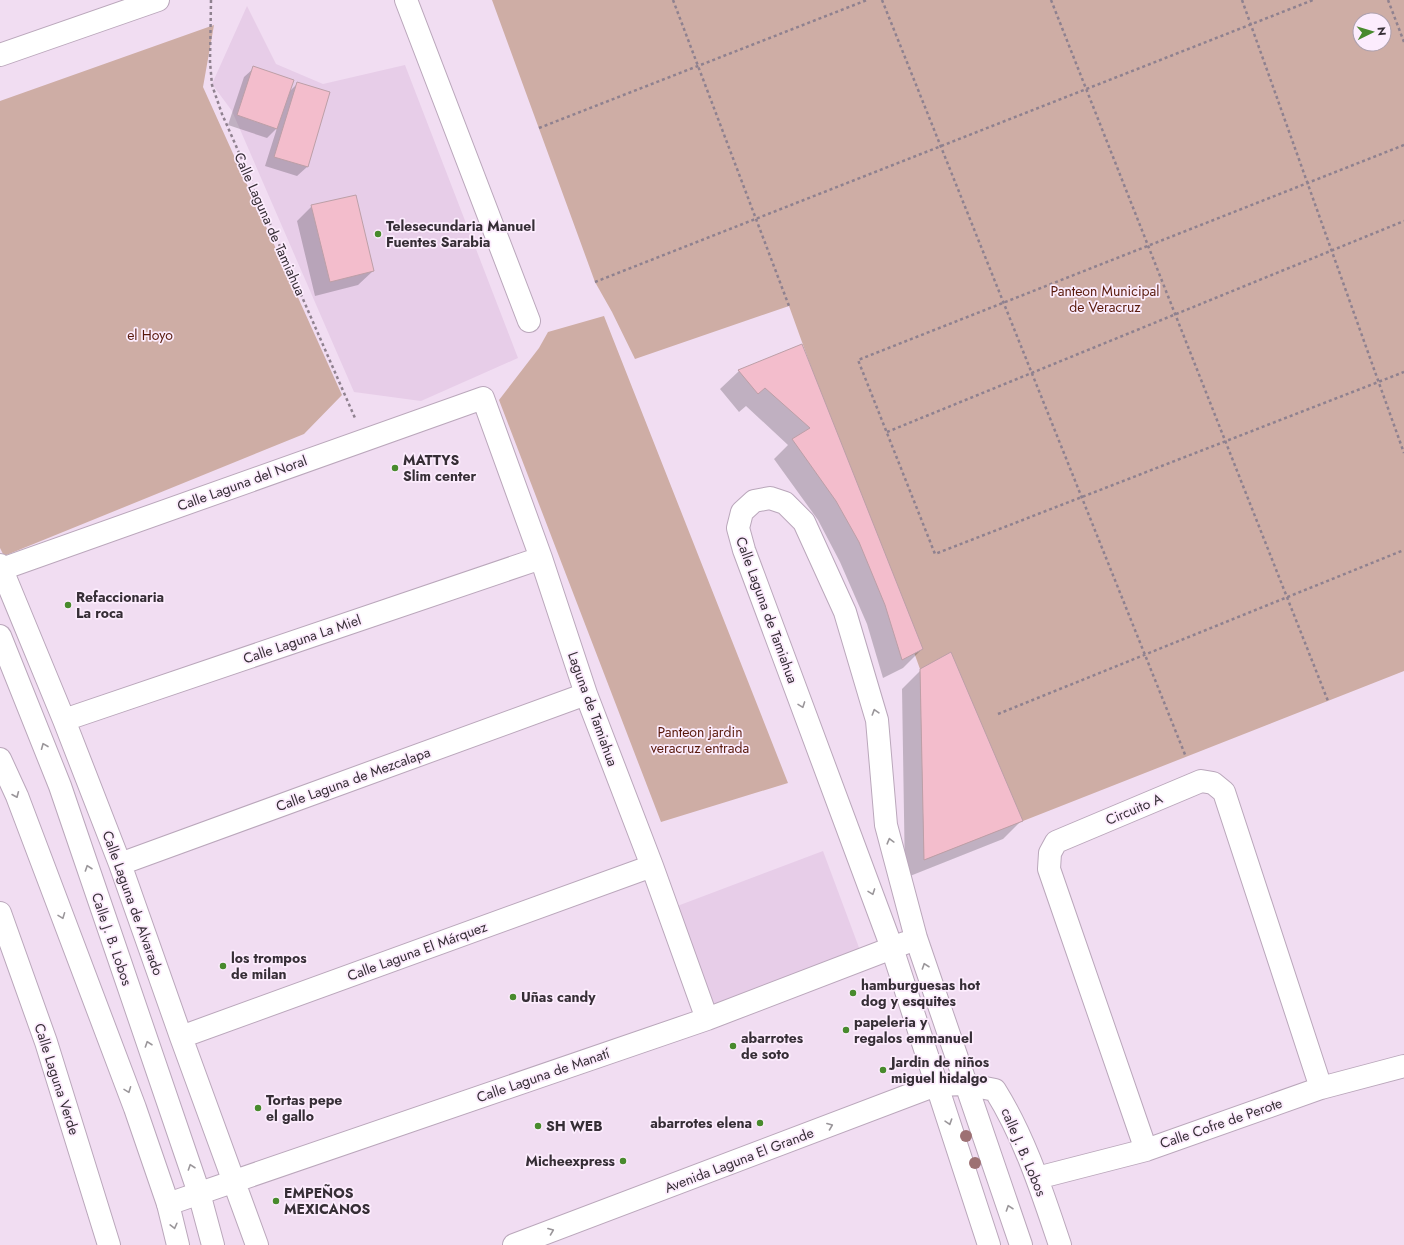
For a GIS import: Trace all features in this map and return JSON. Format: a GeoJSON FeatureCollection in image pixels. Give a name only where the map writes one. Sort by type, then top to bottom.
{"type":"FeatureCollection","features":[{"type":"Feature","properties":{"kind":"street"},"geometry":{"type":"LineString","coordinates":[[0,55],[158,0]]}},
{"type":"Feature","properties":{"kind":"street"},"geometry":{"type":"LineString","coordinates":[[406,0],[529,321]]}},
{"type":"Feature","properties":{"kind":"street","name":"Calle Laguna del Noral"},"geometry":{"type":"LineString","coordinates":[[1,567],[483,398]]}},
{"type":"Feature","properties":{"kind":"street","name":"Laguna de Tamiahua"},"geometry":{"type":"LineString","coordinates":[[483,398],[541,558],[586,694],[652,866],[707,1019]]}},
{"type":"Feature","properties":{"kind":"street","name":"Calle Laguna de Tamiahua"},"geometry":{"type":"LineString","coordinates":[[989,1245],[892,948],[744,550],[738,528],[742,512],[754,501],[770,498],[785,503],[804,522],[845,612],[877,720],[886,825],[916,938],[1021,1245]]}},
{"type":"Feature","properties":{"kind":"street","name":"Calle Laguna La Miel"},"geometry":{"type":"LineString","coordinates":[[64,720],[541,558]]}},
{"type":"Feature","properties":{"kind":"street","name":"Calle Laguna de Alvarado"},"geometry":{"type":"LineString","coordinates":[[1,567],[64,720],[120,864],[257,1245]]}},
{"type":"Feature","properties":{"kind":"street","name":"Calle J. B. Lobos"},"geometry":{"type":"LineString","coordinates":[[0,636],[60,786],[199,1193],[213,1245]]}},
{"type":"Feature","properties":{"kind":"street","name":"Calle Laguna de Mezcalapa"},"geometry":{"type":"LineString","coordinates":[[120,864],[586,694]]}},
{"type":"Feature","properties":{"kind":"street"},"geometry":{"type":"LineString","coordinates":[[0,759],[17,796],[129,1093],[168,1204],[178,1245]]}},
{"type":"Feature","properties":{"kind":"street","name":"Circuito A"},"geometry":{"type":"LineString","coordinates":[[1146,1150],[1049,868],[1050,853],[1056,842],[1201,781],[1213,783],[1224,792],[1321,1088]]}},
{"type":"Feature","properties":{"kind":"street","name":"Calle Laguna El Márquez"},"geometry":{"type":"LineString","coordinates":[[181,1037],[652,866]]}},
{"type":"Feature","properties":{"kind":"street","name":"Calle Laguna Verde"},"geometry":{"type":"LineString","coordinates":[[0,913],[46,1042],[109,1245]]}},
{"type":"Feature","properties":{"kind":"street","name":"Calle Laguna de Manatí"},"geometry":{"type":"LineString","coordinates":[[168,1204],[707,1019],[916,938]]}},
{"type":"Feature","properties":{"kind":"street","name":"Calle Cofre de Perote"},"geometry":{"type":"LineString","coordinates":[[1037,1178],[1146,1150],[1321,1088],[1404,1066]]}},
{"type":"Feature","properties":{"kind":"street","name":"Avenida Laguna El Grande"},"geometry":{"type":"LineString","coordinates":[[514,1245],[936,1086],[965,1084]]}},
{"type":"Feature","properties":{"kind":"street","name":"calle J. B. Lobos"},"geometry":{"type":"LineString","coordinates":[[965,1084],[995,1090],[1009,1113],[1037,1178],[1060,1245]]}},
{"type":"Feature","properties":{"kind":"path","name":"Calle Laguna de Tamiahua"},"geometry":{"type":"LineString","coordinates":[[211,0],[210,62],[212,85],[222,114],[364,440]]}},
{"type":"Feature","properties":{"kind":"path"},"geometry":{"type":"LineString","coordinates":[[673,0],[789,306]]}},
{"type":"Feature","properties":{"kind":"path"},"geometry":{"type":"LineString","coordinates":[[539,128],[867,0]]}},
{"type":"Feature","properties":{"kind":"path"},"geometry":{"type":"LineString","coordinates":[[882,0],[1186,757]]}},
{"type":"Feature","properties":{"kind":"path"},"geometry":{"type":"LineString","coordinates":[[1051,0],[1328,701]]}},
{"type":"Feature","properties":{"kind":"path"},"geometry":{"type":"LineString","coordinates":[[1242,0],[1404,453]]}},
{"type":"Feature","properties":{"kind":"path"},"geometry":{"type":"LineString","coordinates":[[595,282],[1313,0]]}},
{"type":"Feature","properties":{"kind":"path"},"geometry":{"type":"LineString","coordinates":[[1388,0],[1404,42]]}},
{"type":"Feature","properties":{"kind":"path"},"geometry":{"type":"LineString","coordinates":[[1404,145],[858,360],[936,554],[1404,372]]}},
{"type":"Feature","properties":{"kind":"path"},"geometry":{"type":"LineString","coordinates":[[887,432],[1404,221]]}},
{"type":"Feature","properties":{"kind":"path"},"geometry":{"type":"LineString","coordinates":[[998,714],[1404,550]]}},
{"type":"Feature","properties":{"kind":"shaded area","name":"Telesecundaria Manuel Fuentes Sarabia"},"geometry":{"type":"Polygon","coordinates":[[[247,6],[276,64],[323,84],[405,65],[518,358],[421,401],[354,392],[232,111],[212,84],[247,6]]]}},
{"type":"Feature","properties":{"kind":"shaded area"},"geometry":{"type":"Polygon","coordinates":[[[823,851],[861,953],[710,1010],[672,908],[823,851]]]}},
{"type":"Feature","properties":{"kind":"green space","name":"Panteon Municipal de Veracruz"},"geometry":{"type":"Polygon","coordinates":[[[492,0],[1404,0],[1404,671],[924,860],[920,669],[789,306],[635,359],[612,312],[595,282],[492,0]]]}},
{"type":"Feature","properties":{"kind":"green space","name":"el Hoyo"},"geometry":{"type":"Polygon","coordinates":[[[214,25],[203,87],[342,395],[304,434],[4,556],[0,548],[0,101],[214,25]]]}},
{"type":"Feature","properties":{"kind":"green space","name":"Panteon jardin veracruz entrada"},"geometry":{"type":"Polygon","coordinates":[[[604,316],[788,783],[661,822],[499,400],[539,348],[548,332],[604,316]]]}},
{"type":"Feature","properties":{"kind":"building"},"geometry":{"type":"Polygon","coordinates":[[[253,66],[294,80],[277,129],[237,115],[253,66]]]}},
{"type":"Feature","properties":{"kind":"building"},"geometry":{"type":"Polygon","coordinates":[[[297,82],[330,92],[308,167],[274,157],[297,82]]]}},
{"type":"Feature","properties":{"kind":"building"},"geometry":{"type":"Polygon","coordinates":[[[356,195],[374,271],[330,282],[311,205],[356,195]]]}},
{"type":"Feature","properties":{"kind":"building"},"geometry":{"type":"Polygon","coordinates":[[[802,344],[923,649],[902,660],[885,605],[859,542],[836,501],[792,439],[810,428],[765,388],[758,394],[738,370],[802,344]]]}},
{"type":"Feature","properties":{"kind":"building"},"geometry":{"type":"Polygon","coordinates":[[[951,652],[1023,821],[924,860],[920,669],[951,652]]]}},
{"type":"Feature","properties":{"kind":"place","name":"Telesecundaria Manuel Fuentes Sarabia"},"geometry":{"type":"Point","coordinates":[378,234]}},
{"type":"Feature","properties":{"kind":"place","name":"MATTYS Slim center"},"geometry":{"type":"Point","coordinates":[395,468]}},
{"type":"Feature","properties":{"kind":"place","name":"Refaccionaria La roca"},"geometry":{"type":"Point","coordinates":[68,605]}},
{"type":"Feature","properties":{"kind":"place","name":"los trompos de milan"},"geometry":{"type":"Point","coordinates":[223,966]}},
{"type":"Feature","properties":{"kind":"place","name":"hamburguesas hot dog y esquites"},"geometry":{"type":"Point","coordinates":[853,993]}},
{"type":"Feature","properties":{"kind":"place","name":"Uñas candy"},"geometry":{"type":"Point","coordinates":[513,997]}},
{"type":"Feature","properties":{"kind":"place","name":"papeleria y regalos emmanuel"},"geometry":{"type":"Point","coordinates":[846,1030]}},
{"type":"Feature","properties":{"kind":"place","name":"abarrotes de soto"},"geometry":{"type":"Point","coordinates":[733,1046]}},
{"type":"Feature","properties":{"kind":"place","name":"Jardin de niños miguel hidalgo"},"geometry":{"type":"Point","coordinates":[883,1070]}},
{"type":"Feature","properties":{"kind":"place","name":"Tortas pepe el gallo"},"geometry":{"type":"Point","coordinates":[258,1108]}},
{"type":"Feature","properties":{"kind":"place","name":"abarrotes elena"},"geometry":{"type":"Point","coordinates":[760,1123]}},
{"type":"Feature","properties":{"kind":"place","name":"SH WEB"},"geometry":{"type":"Point","coordinates":[538,1126]}},
{"type":"Feature","properties":{"kind":"place","name":"Micheexpress"},"geometry":{"type":"Point","coordinates":[623,1161]}},
{"type":"Feature","properties":{"kind":"place","name":"EMPEÑOS MEXICANOS"},"geometry":{"type":"Point","coordinates":[276,1201]}}]}
